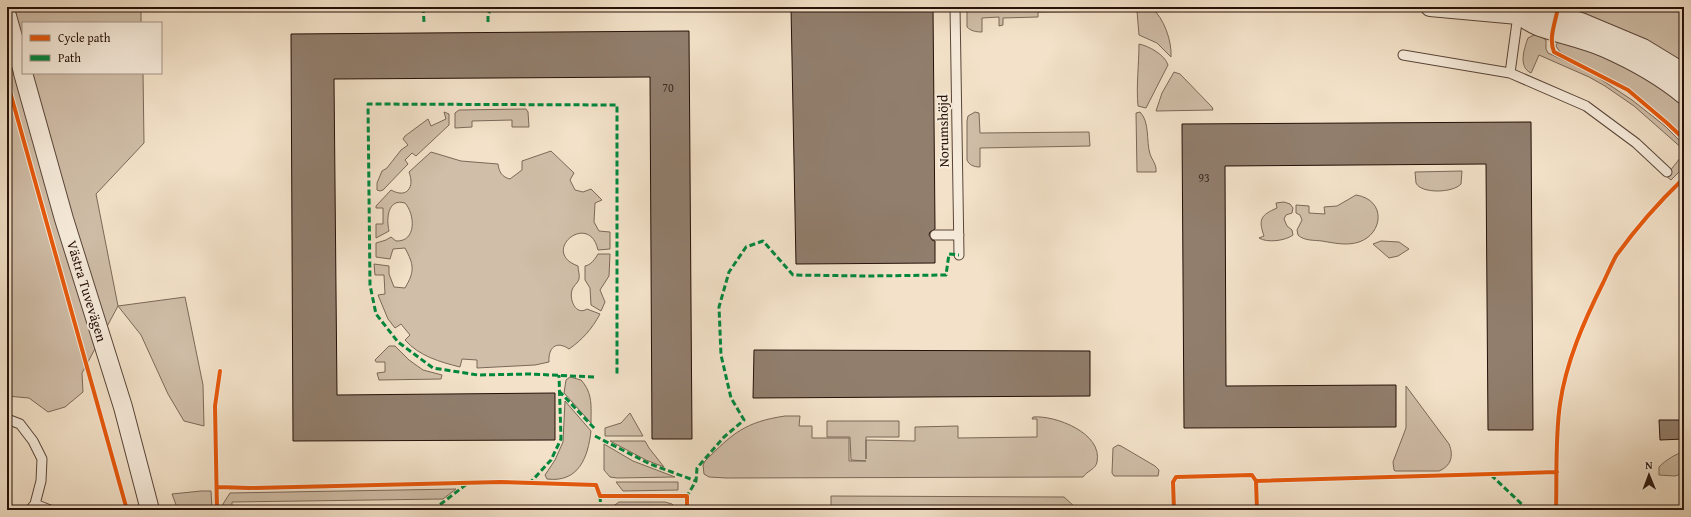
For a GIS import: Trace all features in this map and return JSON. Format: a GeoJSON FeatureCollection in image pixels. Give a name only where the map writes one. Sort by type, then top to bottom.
{"type":"FeatureCollection","features":[{"type":"Feature","properties":{"kind":"street"},"geometry":{"type":"LineString","coordinates":[[1430,7],[1546,11],[1581,22],[1643,48],[1684,73]]}},
{"type":"Feature","properties":{"kind":"street"},"geometry":{"type":"LineString","coordinates":[[1519,11],[1542,28],[1605,48],[1642,67],[1673,86],[1684,95]]}},
{"type":"Feature","properties":{"kind":"street","name":"Västra Tuvevägen"},"geometry":{"type":"LineString","coordinates":[[7,16],[22,68]]}},
{"type":"Feature","properties":{"kind":"street","name":"Västra Tuvevägen"},"geometry":{"type":"LineString","coordinates":[[24,74],[64,219],[123,407],[150,510]]}},
{"type":"Feature","properties":{"kind":"lane","name":"Norumshöjd"},"geometry":{"type":"LineString","coordinates":[[955,7],[959,255]]}},
{"type":"Feature","properties":{"kind":"lane"},"geometry":{"type":"LineString","coordinates":[[1510,73],[1519,11]]}},
{"type":"Feature","properties":{"kind":"lane"},"geometry":{"type":"LineString","coordinates":[[1403,55],[1510,73],[1586,106],[1636,143],[1667,172]]}},
{"type":"Feature","properties":{"kind":"lane"},"geometry":{"type":"LineString","coordinates":[[935,235],[959,235]]}},
{"type":"Feature","properties":{"kind":"lane"},"geometry":{"type":"LineString","coordinates":[[7,419],[20,424],[33,441],[42,459],[41,481],[32,507],[50,510]]}},
{"type":"Feature","properties":{"kind":"shaded area"},"geometry":{"type":"Polygon","coordinates":[[[7,7],[141,7],[141,22],[22,22],[22,74],[143,74],[144,143],[96,194],[118,306],[82,373],[83,392],[65,407],[48,412],[29,398],[7,396],[7,7]]]}},
{"type":"Feature","properties":{"kind":"shaded area"},"geometry":{"type":"Polygon","coordinates":[[[967,7],[1151,7],[1160,17],[1169,37],[1171,57],[1157,43],[1139,35],[1137,11],[1038,12],[1038,17],[1003,18],[1003,25],[999,26],[999,17],[982,18],[982,32],[980,32],[967,27],[967,7]]]}},
{"type":"Feature","properties":{"kind":"shaded area"},"geometry":{"type":"Polygon","coordinates":[[[1563,7],[1684,7],[1684,66],[1563,7]]]}},
{"type":"Feature","properties":{"kind":"shaded area"},"geometry":{"type":"Polygon","coordinates":[[[1534,35],[1540,36],[1546,40],[1546,49],[1548,53],[1590,72],[1632,100],[1665,126],[1684,145],[1684,150],[1634,106],[1589,77],[1539,55],[1531,73],[1527,70],[1524,67],[1523,62],[1524,52],[1528,38],[1534,35]]]}},
{"type":"Feature","properties":{"kind":"shaded area"},"geometry":{"type":"Polygon","coordinates":[[[1559,39],[1616,60],[1684,102],[1684,136],[1640,98],[1608,78],[1560,52],[1556,46],[1559,39]]]}},
{"type":"Feature","properties":{"kind":"shaded area"},"geometry":{"type":"Polygon","coordinates":[[[1139,44],[1156,52],[1164,58],[1168,65],[1146,108],[1138,106],[1137,91],[1139,44]]]}},
{"type":"Feature","properties":{"kind":"shaded area"},"geometry":{"type":"Polygon","coordinates":[[[1174,72],[1180,74],[1212,107],[1213,110],[1156,111],[1162,93],[1174,72]]]}},
{"type":"Feature","properties":{"kind":"shaded area"},"geometry":{"type":"Polygon","coordinates":[[[526,109],[528,112],[529,127],[512,127],[512,120],[472,121],[472,127],[455,128],[455,113],[459,110],[526,109]]]}},
{"type":"Feature","properties":{"kind":"shaded area"},"geometry":{"type":"Polygon","coordinates":[[[444,112],[449,114],[449,125],[416,156],[412,153],[405,160],[408,164],[383,190],[377,190],[377,183],[382,171],[387,168],[401,150],[408,145],[403,139],[405,136],[428,119],[431,126],[446,119],[444,112]]]}},
{"type":"Feature","properties":{"kind":"shaded area"},"geometry":{"type":"Polygon","coordinates":[[[975,112],[979,113],[980,133],[1089,132],[1090,146],[980,148],[980,167],[974,166],[967,160],[967,121],[968,116],[975,112]]]}},
{"type":"Feature","properties":{"kind":"shaded area"},"geometry":{"type":"Polygon","coordinates":[[[1140,112],[1145,121],[1150,154],[1155,165],[1156,172],[1137,172],[1136,113],[1140,112]]]}},
{"type":"Feature","properties":{"kind":"shaded area"},"geometry":{"type":"Polygon","coordinates":[[[551,151],[574,173],[570,180],[575,190],[583,192],[591,189],[602,200],[595,203],[594,222],[599,231],[610,232],[610,249],[598,250],[593,239],[586,234],[577,234],[570,238],[565,244],[563,252],[567,260],[578,266],[579,278],[573,287],[571,294],[574,306],[583,311],[587,309],[600,314],[594,325],[569,349],[564,346],[557,345],[551,349],[549,362],[535,365],[477,368],[477,360],[462,359],[460,367],[423,354],[411,346],[405,340],[410,335],[401,324],[395,328],[388,319],[378,295],[385,294],[384,275],[375,275],[374,264],[389,266],[389,274],[394,287],[405,288],[412,272],[412,264],[405,248],[393,249],[390,259],[376,257],[376,243],[391,237],[396,241],[403,240],[408,237],[412,226],[411,214],[405,203],[395,203],[388,215],[389,231],[376,238],[376,224],[383,224],[383,208],[376,208],[376,206],[391,190],[401,193],[408,190],[411,182],[409,172],[431,152],[461,161],[498,164],[501,174],[510,179],[522,170],[522,161],[551,151]]]}},
{"type":"Feature","properties":{"kind":"shaded area"},"geometry":{"type":"Polygon","coordinates":[[[1684,153],[1684,167],[1671,180],[1666,176],[1684,153]]]}},
{"type":"Feature","properties":{"kind":"shaded area"},"geometry":{"type":"Polygon","coordinates":[[[1462,171],[1461,184],[1445,191],[1430,191],[1419,187],[1416,183],[1415,172],[1462,171]]]}},
{"type":"Feature","properties":{"kind":"shaded area"},"geometry":{"type":"Polygon","coordinates":[[[1356,195],[1366,198],[1373,203],[1377,210],[1377,225],[1367,238],[1359,242],[1345,244],[1309,240],[1298,235],[1297,230],[1302,220],[1300,215],[1296,213],[1296,205],[1309,206],[1309,213],[1325,214],[1324,207],[1337,206],[1356,195]]]}},
{"type":"Feature","properties":{"kind":"shaded area"},"geometry":{"type":"Polygon","coordinates":[[[1284,202],[1290,204],[1293,208],[1292,213],[1286,215],[1284,219],[1287,226],[1292,230],[1293,235],[1276,241],[1262,240],[1259,238],[1264,236],[1261,225],[1262,218],[1267,213],[1277,208],[1276,203],[1284,202]]]}},
{"type":"Feature","properties":{"kind":"shaded area"},"geometry":{"type":"Polygon","coordinates":[[[1381,241],[1399,242],[1409,249],[1398,256],[1389,258],[1373,244],[1381,241]]]}},
{"type":"Feature","properties":{"kind":"shaded area"},"geometry":{"type":"Polygon","coordinates":[[[598,254],[610,254],[609,276],[600,290],[605,302],[601,311],[591,305],[590,288],[585,280],[585,266],[591,263],[598,254]]]}},
{"type":"Feature","properties":{"kind":"shaded area"},"geometry":{"type":"Polygon","coordinates":[[[185,297],[203,385],[204,426],[184,421],[168,394],[141,335],[118,306],[185,297]]]}},
{"type":"Feature","properties":{"kind":"shaded area"},"geometry":{"type":"Polygon","coordinates":[[[389,346],[395,346],[409,360],[423,370],[442,375],[441,379],[379,380],[377,373],[385,372],[385,362],[376,362],[375,360],[389,346]]]}},
{"type":"Feature","properties":{"kind":"shaded area"},"geometry":{"type":"Polygon","coordinates":[[[570,377],[581,380],[588,390],[591,423],[564,393],[566,380],[570,377]]]}},
{"type":"Feature","properties":{"kind":"shaded area"},"geometry":{"type":"Polygon","coordinates":[[[1406,386],[1449,444],[1451,456],[1449,463],[1439,471],[1394,470],[1393,462],[1406,428],[1406,386]]]}},
{"type":"Feature","properties":{"kind":"shaded area"},"geometry":{"type":"Polygon","coordinates":[[[565,401],[591,431],[590,441],[584,459],[574,472],[567,477],[547,479],[545,475],[555,460],[563,442],[565,401]]]}},
{"type":"Feature","properties":{"kind":"shaded area"},"geometry":{"type":"Polygon","coordinates":[[[630,413],[643,436],[605,436],[605,428],[621,423],[630,413]]]}},
{"type":"Feature","properties":{"kind":"shaded area"},"geometry":{"type":"Polygon","coordinates":[[[785,416],[800,416],[799,426],[812,426],[812,438],[849,438],[849,461],[866,461],[851,460],[850,437],[827,437],[827,421],[899,421],[899,437],[866,437],[866,440],[915,441],[915,427],[958,426],[958,438],[1037,437],[1037,419],[1032,419],[1033,417],[1042,417],[1064,423],[1085,434],[1093,442],[1097,452],[1097,462],[1095,466],[1083,477],[727,478],[709,477],[704,474],[703,465],[705,461],[740,430],[749,425],[785,416]]]}},
{"type":"Feature","properties":{"kind":"shaded area"},"geometry":{"type":"Polygon","coordinates":[[[610,441],[645,441],[664,467],[646,460],[610,441]]]}},
{"type":"Feature","properties":{"kind":"shaded area"},"geometry":{"type":"Polygon","coordinates":[[[604,444],[633,461],[675,477],[610,477],[604,470],[604,444]]]}},
{"type":"Feature","properties":{"kind":"shaded area"},"geometry":{"type":"Polygon","coordinates":[[[1118,445],[1155,466],[1159,470],[1158,476],[1114,476],[1112,473],[1113,448],[1118,445]]]}},
{"type":"Feature","properties":{"kind":"shaded area"},"geometry":{"type":"Polygon","coordinates":[[[1684,452],[1684,473],[1675,476],[1659,475],[1659,467],[1662,464],[1674,456],[1684,452]]]}},
{"type":"Feature","properties":{"kind":"shaded area"},"geometry":{"type":"Polygon","coordinates":[[[616,482],[678,482],[678,490],[623,491],[616,482]]]}},
{"type":"Feature","properties":{"kind":"shaded area"},"geometry":{"type":"Polygon","coordinates":[[[456,489],[443,499],[232,502],[232,510],[223,510],[223,504],[230,493],[456,489]]]}},
{"type":"Feature","properties":{"kind":"shaded area"},"geometry":{"type":"Polygon","coordinates":[[[211,491],[212,510],[178,510],[172,494],[211,491]]]}},
{"type":"Feature","properties":{"kind":"shaded area"},"geometry":{"type":"Polygon","coordinates":[[[831,496],[1064,497],[1076,508],[1076,510],[831,510],[831,496]]]}},
{"type":"Feature","properties":{"kind":"shaded area"},"geometry":{"type":"Polygon","coordinates":[[[619,502],[665,502],[672,504],[678,510],[608,510],[619,502]]]}},
{"type":"Feature","properties":{"kind":"building"},"geometry":{"type":"Polygon","coordinates":[[[791,7],[933,7],[935,229],[930,232],[929,235],[932,240],[935,241],[935,263],[796,264],[791,7]]]}},
{"type":"Feature","properties":{"kind":"building"},"geometry":{"type":"Polygon","coordinates":[[[689,31],[692,439],[652,439],[650,77],[334,79],[337,395],[555,393],[555,440],[293,441],[291,34],[689,31]]]}},
{"type":"Feature","properties":{"kind":"building"},"geometry":{"type":"Polygon","coordinates":[[[1531,122],[1533,430],[1488,430],[1486,164],[1225,166],[1226,386],[1396,385],[1396,427],[1184,428],[1182,124],[1531,122]]]}},
{"type":"Feature","properties":{"kind":"building"},"geometry":{"type":"Polygon","coordinates":[[[754,350],[1090,351],[1090,396],[753,398],[754,350]]]}},
{"type":"Feature","properties":{"kind":"building"},"geometry":{"type":"Polygon","coordinates":[[[1659,420],[1684,420],[1684,439],[1660,440],[1659,420]]]}},
{"type":"Feature","properties":{"kind":"marked path"},"geometry":{"type":"LineString","coordinates":[[423,7],[424,22]]}},
{"type":"Feature","properties":{"kind":"marked path"},"geometry":{"type":"LineString","coordinates":[[488,22],[488,15],[491,7]]}},
{"type":"Feature","properties":{"kind":"marked path"},"geometry":{"type":"LineString","coordinates":[[594,377],[530,374],[478,375],[433,368],[398,342],[376,314],[370,285],[368,104],[617,105],[617,376]]}},
{"type":"Feature","properties":{"kind":"marked path"},"geometry":{"type":"LineString","coordinates":[[687,498],[696,481],[697,468],[724,437],[744,420],[731,398],[721,355],[719,307],[729,272],[746,247],[763,241],[793,275],[946,275],[949,254],[959,255]]}},
{"type":"Feature","properties":{"kind":"marked path"},"geometry":{"type":"LineString","coordinates":[[529,484],[551,460],[561,439],[559,375]]}},
{"type":"Feature","properties":{"kind":"marked path"},"geometry":{"type":"LineString","coordinates":[[559,391],[595,429]]}},
{"type":"Feature","properties":{"kind":"marked path"},"geometry":{"type":"LineString","coordinates":[[595,436],[650,464],[696,481]]}},
{"type":"Feature","properties":{"kind":"marked path"},"geometry":{"type":"LineString","coordinates":[[1491,475],[1528,510]]}},
{"type":"Feature","properties":{"kind":"marked path"},"geometry":{"type":"LineString","coordinates":[[433,510],[468,483]]}},
{"type":"Feature","properties":{"kind":"marked path"},"geometry":{"type":"LineString","coordinates":[[600,496],[601,510]]}},
{"type":"Feature","properties":{"kind":"cycle path"},"geometry":{"type":"LineString","coordinates":[[1558,7],[1552,35],[1552,47],[1554,52],[1628,90],[1684,139]]}},
{"type":"Feature","properties":{"kind":"cycle path"},"geometry":{"type":"LineString","coordinates":[[7,81],[127,510]]}},
{"type":"Feature","properties":{"kind":"cycle path"},"geometry":{"type":"LineString","coordinates":[[1556,510],[1558,417],[1563,388],[1571,357],[1589,312],[1616,256],[1648,216],[1684,178]]}},
{"type":"Feature","properties":{"kind":"cycle path"},"geometry":{"type":"LineString","coordinates":[[217,510],[215,406],[220,371]]}},
{"type":"Feature","properties":{"kind":"cycle path"},"geometry":{"type":"LineString","coordinates":[[1257,510],[1256,481],[1557,472]]}},
{"type":"Feature","properties":{"kind":"cycle path"},"geometry":{"type":"LineString","coordinates":[[1174,510],[1173,482],[1176,477],[1252,475],[1256,481]]}},
{"type":"Feature","properties":{"kind":"cycle path"},"geometry":{"type":"LineString","coordinates":[[218,487],[249,488],[501,482],[596,485],[600,496],[687,496],[687,510]]}}]}
